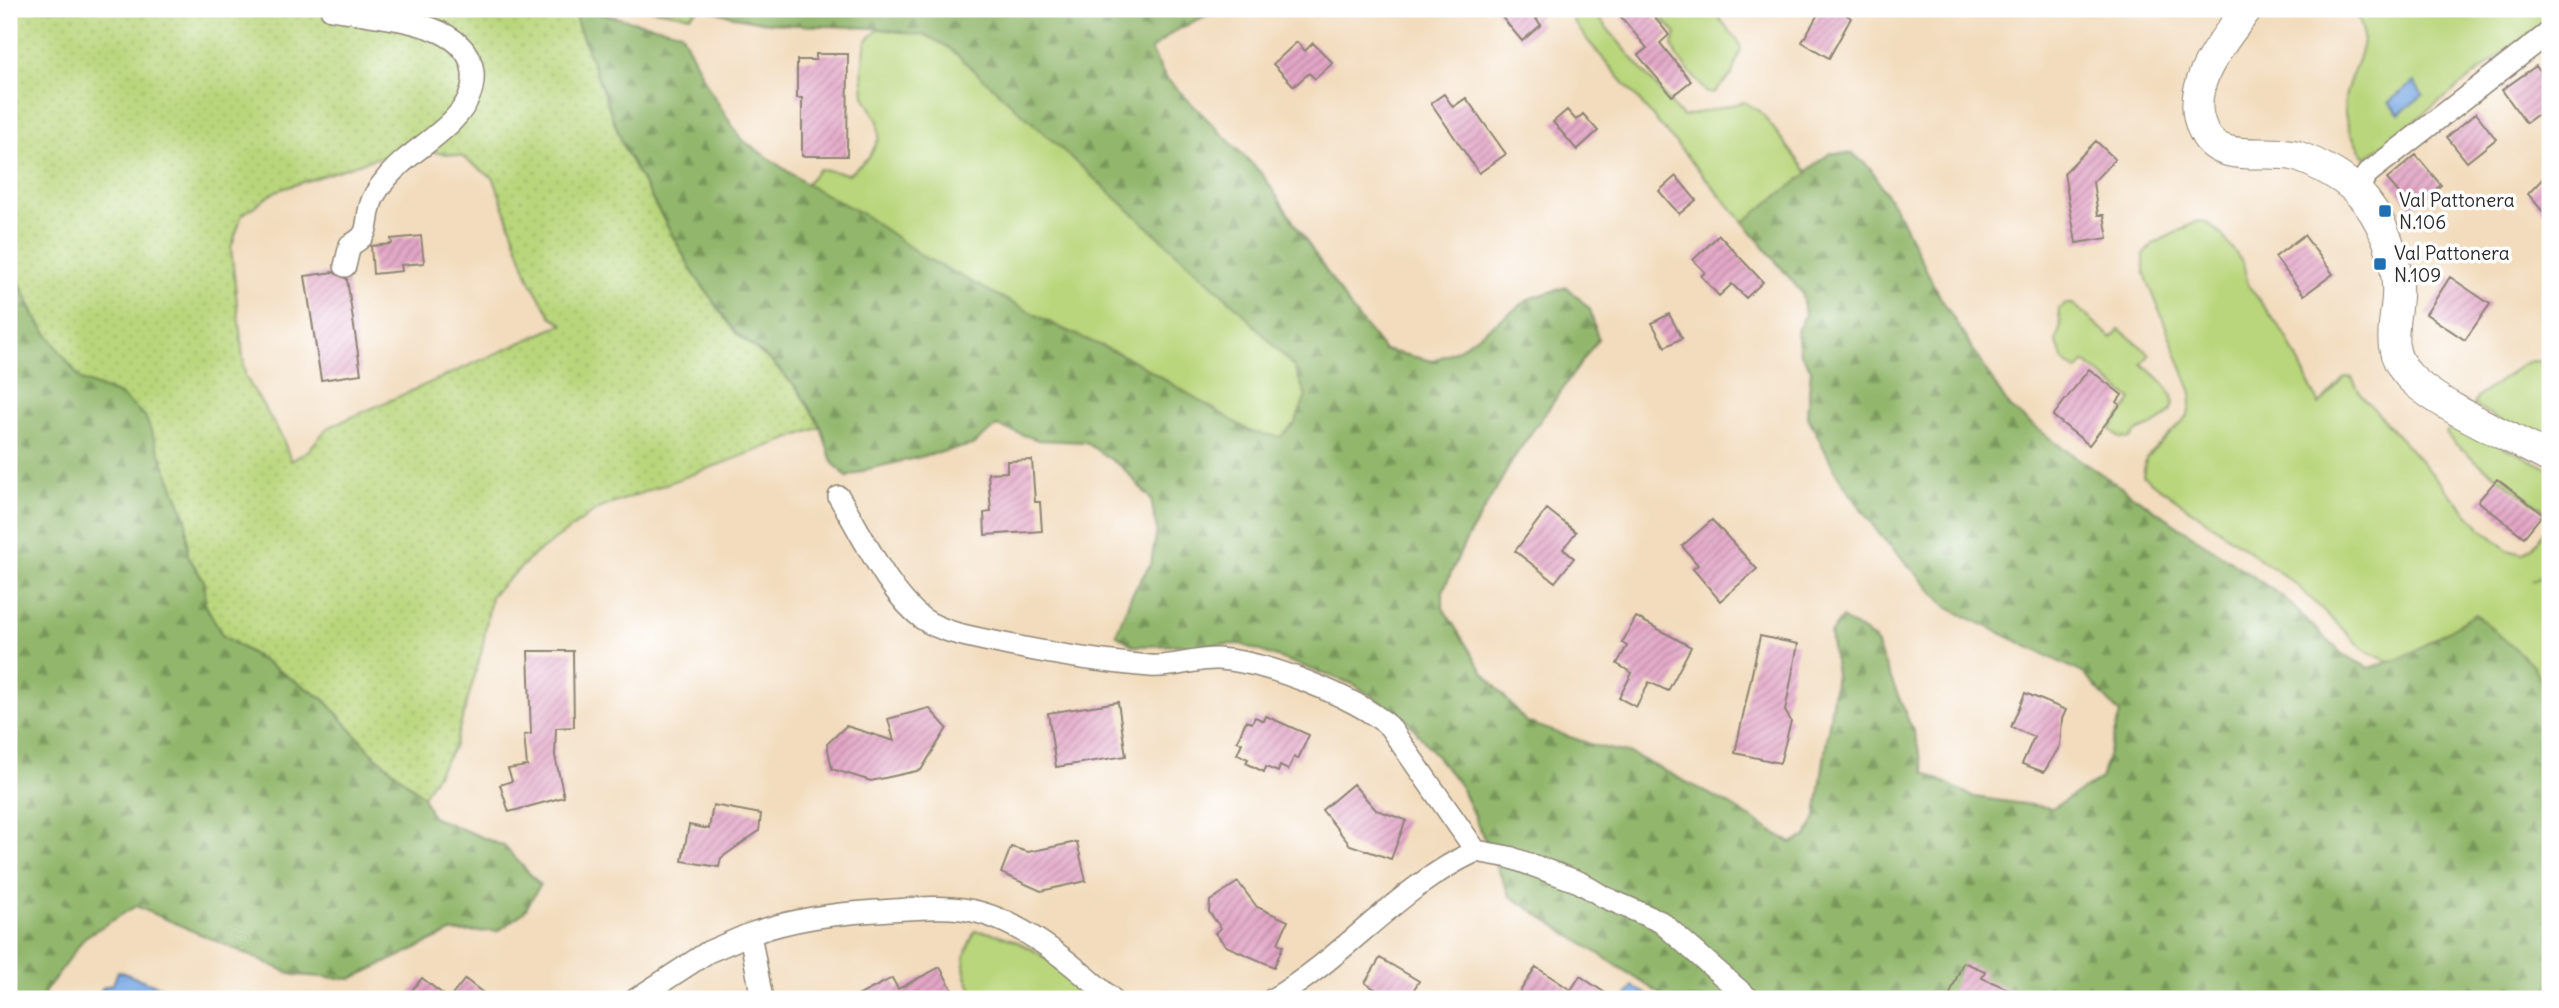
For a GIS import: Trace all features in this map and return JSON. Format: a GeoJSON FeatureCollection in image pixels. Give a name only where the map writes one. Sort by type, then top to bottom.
{"type":"FeatureCollection","features":[{"type":"Feature","properties":{"kind":"street"},"geometry":{"type":"LineString","coordinates":[[331,9],[442,33],[466,55],[472,64],[475,82],[470,100],[453,120],[386,179],[370,205],[368,231],[363,239],[350,245],[345,266]]}},
{"type":"Feature","properties":{"kind":"street"},"geometry":{"type":"LineString","coordinates":[[2247,9],[2213,57],[2203,77],[2198,99],[2199,119],[2204,134],[2226,150],[2295,156],[2335,175],[2356,190],[2385,234],[2396,269],[2397,297],[2391,337],[2393,353],[2403,369],[2429,393],[2550,458]]}},
{"type":"Feature","properties":{"kind":"street"},"geometry":{"type":"LineString","coordinates":[[2356,190],[2368,173],[2550,32]]}},
{"type":"Feature","properties":{"kind":"street"},"geometry":{"type":"LineString","coordinates":[[839,497],[908,605],[925,620],[948,630],[1062,656],[1153,666],[1215,659],[1242,661],[1274,670],[1369,711],[1389,726],[1476,851]]}},
{"type":"Feature","properties":{"kind":"street"},"geometry":{"type":"LineString","coordinates":[[1273,999],[1342,952],[1413,887],[1476,851],[1509,857],[1579,882],[1661,922],[1749,999]]}},
{"type":"Feature","properties":{"kind":"street"},"geometry":{"type":"LineString","coordinates":[[636,999],[708,952],[788,920],[824,914],[964,909],[1037,939],[1065,958],[1112,999]]}},
{"type":"Feature","properties":{"kind":"street"},"geometry":{"type":"LineString","coordinates":[[750,934],[762,999]]}},
{"type":"Feature","properties":{"kind":"green space"},"geometry":{"type":"Polygon","coordinates":[[[9,9],[558,9],[577,13],[577,23],[625,150],[694,274],[736,333],[771,361],[797,388],[821,427],[598,509],[534,555],[491,596],[482,650],[454,747],[423,796],[370,751],[325,700],[222,635],[205,604],[204,581],[188,556],[186,518],[120,395],[81,380],[35,317],[9,259],[9,9]],[[433,152],[376,158],[276,191],[242,215],[231,248],[245,376],[282,437],[291,461],[309,450],[327,428],[563,324],[551,316],[530,281],[494,179],[461,156],[433,152]]]}},
{"type":"Feature","properties":{"kind":"green space"},"geometry":{"type":"Polygon","coordinates":[[[647,9],[699,9],[690,16],[647,9]]]}},
{"type":"Feature","properties":{"kind":"green space"},"geometry":{"type":"Polygon","coordinates":[[[710,9],[1219,9],[1173,32],[1151,50],[1165,77],[1262,174],[1352,310],[1384,350],[1433,361],[1459,349],[1531,298],[1567,287],[1590,309],[1598,339],[1517,453],[1464,544],[1443,591],[1443,608],[1484,673],[1526,722],[1596,746],[1632,754],[1727,803],[1791,843],[1807,836],[1816,817],[1836,674],[1830,634],[1842,618],[1874,639],[1914,733],[1925,773],[1974,797],[2052,808],[2101,779],[2120,714],[2083,673],[1948,608],[1880,535],[1838,476],[1807,415],[1811,369],[1800,353],[1797,331],[1805,315],[1802,293],[1743,222],[1830,153],[1853,154],[1870,168],[1900,216],[1937,292],[2009,407],[2060,446],[2282,596],[2342,654],[2369,668],[2402,658],[2476,614],[2533,665],[2550,699],[2550,999],[1668,999],[1510,896],[1460,785],[1407,720],[1353,684],[1240,644],[1134,646],[1116,634],[1131,596],[1151,563],[1157,531],[1151,499],[1122,467],[1085,442],[1038,440],[997,426],[972,445],[868,469],[847,477],[832,462],[821,427],[797,388],[771,361],[736,333],[694,274],[625,150],[577,22],[577,13],[584,10],[681,32],[709,89],[741,139],[806,184],[863,214],[924,257],[1061,328],[1129,358],[1252,432],[1294,367],[1238,308],[948,47],[921,36],[892,30],[771,23],[710,9]]]}},
{"type":"Feature","properties":{"kind":"green space"},"geometry":{"type":"Polygon","coordinates":[[[1572,9],[1591,9],[1682,117],[1744,102],[1760,111],[1808,173],[1743,222],[1589,42],[1573,21],[1572,9]]]}},
{"type":"Feature","properties":{"kind":"green space"},"geometry":{"type":"Polygon","coordinates":[[[1654,9],[1711,9],[1737,39],[1741,49],[1732,74],[1713,94],[1707,93],[1677,57],[1672,45],[1676,34],[1654,9]]]}},
{"type":"Feature","properties":{"kind":"green space"},"geometry":{"type":"Polygon","coordinates":[[[2353,9],[2550,9],[2550,17],[2366,158],[2352,135],[2345,116],[2345,99],[2363,40],[2361,25],[2353,9]]]}},
{"type":"Feature","properties":{"kind":"green space"},"geometry":{"type":"Polygon","coordinates":[[[879,29],[927,36],[948,47],[1238,308],[1294,367],[1306,396],[1295,423],[1280,437],[1252,432],[1129,358],[1061,328],[924,257],[863,214],[806,184],[819,169],[849,174],[870,156],[879,138],[878,121],[864,96],[862,69],[866,41],[879,29]]]}},
{"type":"Feature","properties":{"kind":"green space"},"geometry":{"type":"Polygon","coordinates":[[[2198,221],[2206,222],[2221,234],[2243,263],[2248,285],[2288,339],[2319,405],[2345,377],[2352,378],[2362,396],[2480,527],[2508,550],[2522,554],[2533,546],[2550,522],[2550,570],[2532,581],[2550,571],[2550,699],[2533,665],[2476,614],[2402,658],[2389,662],[2364,650],[2297,585],[2143,476],[2146,458],[2188,416],[2192,393],[2144,271],[2144,254],[2153,244],[2198,221]]]}},
{"type":"Feature","properties":{"kind":"green space"},"geometry":{"type":"Polygon","coordinates":[[[9,259],[35,317],[81,380],[120,395],[145,416],[186,518],[188,556],[204,581],[205,604],[222,635],[325,700],[370,751],[423,796],[432,817],[504,846],[540,885],[524,912],[498,931],[451,932],[351,979],[294,975],[136,906],[85,937],[44,993],[46,999],[9,999],[9,259]]]}},
{"type":"Feature","properties":{"kind":"green space"},"geometry":{"type":"Polygon","coordinates":[[[2066,304],[2073,304],[2112,338],[2119,329],[2150,354],[2142,364],[2170,391],[2172,407],[2167,415],[2157,423],[2136,432],[2130,439],[2120,438],[2110,429],[2132,400],[2085,362],[2077,371],[2064,361],[2056,341],[2061,325],[2058,309],[2066,304]]]}},
{"type":"Feature","properties":{"kind":"green space"},"geometry":{"type":"Polygon","coordinates":[[[2550,362],[2550,450],[2474,405],[2477,397],[2525,363],[2550,362]]]}},
{"type":"Feature","properties":{"kind":"green space"},"geometry":{"type":"Polygon","coordinates":[[[2456,423],[2550,469],[2550,522],[2548,513],[2476,461],[2446,433],[2456,423]]]}},
{"type":"Feature","properties":{"kind":"green space"},"geometry":{"type":"Polygon","coordinates":[[[975,931],[1007,938],[1040,954],[1095,999],[978,999],[965,974],[964,966],[975,931]]]}},
{"type":"Feature","properties":{"kind":"water"},"geometry":{"type":"Polygon","coordinates":[[[2414,82],[2423,95],[2399,114],[2389,102],[2414,82]]]}},
{"type":"Feature","properties":{"kind":"water"},"geometry":{"type":"Polygon","coordinates":[[[118,971],[167,989],[164,999],[98,999],[102,988],[113,984],[118,971]]]}},
{"type":"Feature","properties":{"kind":"water"},"geometry":{"type":"Polygon","coordinates":[[[1633,986],[1653,999],[1624,999],[1633,986]]]}},
{"type":"Feature","properties":{"kind":"building"},"geometry":{"type":"Polygon","coordinates":[[[1495,9],[1548,9],[1536,19],[1541,25],[1522,41],[1495,9]]]}},
{"type":"Feature","properties":{"kind":"building"},"geometry":{"type":"Polygon","coordinates":[[[1631,9],[1648,9],[1669,35],[1660,43],[1691,81],[1672,96],[1638,55],[1647,48],[1621,17],[1631,9]]]}},
{"type":"Feature","properties":{"kind":"building"},"geometry":{"type":"Polygon","coordinates":[[[1821,9],[1839,9],[1851,18],[1829,58],[1802,42],[1821,9]]]}},
{"type":"Feature","properties":{"kind":"building"},"geometry":{"type":"Polygon","coordinates":[[[1297,42],[1305,51],[1313,43],[1333,63],[1315,79],[1309,73],[1294,86],[1273,64],[1297,42]]]}},
{"type":"Feature","properties":{"kind":"building"},"geometry":{"type":"Polygon","coordinates":[[[816,54],[848,54],[847,156],[802,156],[802,98],[797,98],[797,60],[816,60],[816,54]]]}},
{"type":"Feature","properties":{"kind":"building"},"geometry":{"type":"Polygon","coordinates":[[[2536,66],[2550,86],[2550,105],[2526,123],[2502,90],[2536,66]]]}},
{"type":"Feature","properties":{"kind":"building"},"geometry":{"type":"Polygon","coordinates":[[[1444,94],[1453,107],[1466,98],[1506,154],[1479,173],[1431,103],[1444,94]]]}},
{"type":"Feature","properties":{"kind":"building"},"geometry":{"type":"Polygon","coordinates":[[[1567,110],[1576,120],[1583,114],[1598,131],[1577,150],[1553,122],[1567,110]]]}},
{"type":"Feature","properties":{"kind":"building"},"geometry":{"type":"Polygon","coordinates":[[[2476,113],[2496,139],[2467,162],[2447,137],[2476,113]]]}},
{"type":"Feature","properties":{"kind":"building"},"geometry":{"type":"Polygon","coordinates":[[[2096,141],[2115,159],[2093,182],[2098,215],[2104,215],[2108,238],[2076,243],[2064,173],[2096,141]]]}},
{"type":"Feature","properties":{"kind":"building"},"geometry":{"type":"Polygon","coordinates":[[[2416,155],[2441,185],[2412,208],[2387,179],[2416,155]]]}},
{"type":"Feature","properties":{"kind":"building"},"geometry":{"type":"Polygon","coordinates":[[[2550,171],[2550,220],[2528,194],[2550,171]]]}},
{"type":"Feature","properties":{"kind":"building"},"geometry":{"type":"Polygon","coordinates":[[[1676,176],[1696,200],[1679,214],[1659,191],[1676,176]]]}},
{"type":"Feature","properties":{"kind":"building"},"geometry":{"type":"Polygon","coordinates":[[[1719,235],[1763,282],[1746,298],[1732,284],[1719,296],[1701,276],[1705,272],[1693,260],[1719,235]]]}},
{"type":"Feature","properties":{"kind":"building"},"geometry":{"type":"Polygon","coordinates":[[[2304,235],[2333,274],[2304,295],[2275,257],[2304,235]]]}},
{"type":"Feature","properties":{"kind":"building"},"geometry":{"type":"Polygon","coordinates":[[[421,236],[424,263],[401,265],[402,271],[373,274],[371,246],[392,244],[391,239],[421,236]]]}},
{"type":"Feature","properties":{"kind":"building"},"geometry":{"type":"Polygon","coordinates":[[[333,272],[347,279],[361,374],[321,380],[305,276],[333,272]]]}},
{"type":"Feature","properties":{"kind":"building"},"geometry":{"type":"Polygon","coordinates":[[[2450,277],[2490,304],[2465,340],[2426,314],[2450,277]]]}},
{"type":"Feature","properties":{"kind":"building"},"geometry":{"type":"Polygon","coordinates":[[[1669,314],[1682,338],[1665,347],[1652,323],[1669,314]]]}},
{"type":"Feature","properties":{"kind":"building"},"geometry":{"type":"Polygon","coordinates":[[[2089,369],[2122,395],[2117,402],[2120,405],[2089,445],[2053,416],[2089,369]]]}},
{"type":"Feature","properties":{"kind":"building"},"geometry":{"type":"Polygon","coordinates":[[[1032,460],[1035,502],[1040,502],[1042,531],[985,535],[984,513],[991,512],[988,473],[1007,472],[1007,461],[1032,460]]]}},
{"type":"Feature","properties":{"kind":"building"},"geometry":{"type":"Polygon","coordinates":[[[2497,479],[2543,514],[2524,537],[2478,501],[2497,479]]]}},
{"type":"Feature","properties":{"kind":"building"},"geometry":{"type":"Polygon","coordinates":[[[1547,509],[1576,532],[1563,549],[1574,558],[1555,582],[1515,551],[1547,509]]]}},
{"type":"Feature","properties":{"kind":"building"},"geometry":{"type":"Polygon","coordinates":[[[1712,520],[1757,569],[1720,601],[1693,569],[1698,565],[1682,546],[1712,520]]]}},
{"type":"Feature","properties":{"kind":"building"},"geometry":{"type":"Polygon","coordinates":[[[1636,617],[1691,647],[1668,691],[1649,682],[1636,707],[1619,698],[1632,673],[1617,664],[1627,646],[1622,643],[1636,617]]]}},
{"type":"Feature","properties":{"kind":"building"},"geometry":{"type":"Polygon","coordinates":[[[1760,636],[1798,644],[1785,711],[1791,721],[1780,763],[1735,753],[1760,636]]]}},
{"type":"Feature","properties":{"kind":"building"},"geometry":{"type":"Polygon","coordinates":[[[528,651],[573,651],[574,727],[556,728],[555,756],[564,797],[509,812],[500,785],[512,781],[508,769],[527,766],[524,735],[531,734],[528,651]]]}},
{"type":"Feature","properties":{"kind":"building"},"geometry":{"type":"Polygon","coordinates":[[[2025,693],[2066,710],[2062,719],[2060,746],[2044,772],[2022,764],[2034,737],[2011,727],[2025,693]]]}},
{"type":"Feature","properties":{"kind":"building"},"geometry":{"type":"Polygon","coordinates":[[[1118,702],[1126,756],[1056,767],[1048,713],[1118,702]]]}},
{"type":"Feature","properties":{"kind":"building"},"geometry":{"type":"Polygon","coordinates":[[[929,708],[947,728],[921,770],[871,781],[832,769],[827,744],[846,726],[894,741],[888,719],[929,708]]]}},
{"type":"Feature","properties":{"kind":"building"},"geometry":{"type":"Polygon","coordinates":[[[1266,716],[1309,735],[1298,759],[1294,757],[1288,770],[1280,766],[1278,772],[1266,767],[1264,772],[1246,763],[1248,759],[1237,754],[1242,743],[1237,741],[1246,721],[1252,723],[1255,717],[1264,721],[1266,716]]]}},
{"type":"Feature","properties":{"kind":"building"},"geometry":{"type":"Polygon","coordinates":[[[1353,784],[1376,810],[1406,820],[1391,859],[1350,845],[1322,810],[1353,784]]]}},
{"type":"Feature","properties":{"kind":"building"},"geometry":{"type":"Polygon","coordinates":[[[713,805],[761,814],[759,831],[721,858],[719,867],[682,861],[689,825],[709,829],[713,805]]]}},
{"type":"Feature","properties":{"kind":"building"},"geometry":{"type":"Polygon","coordinates":[[[1077,842],[1086,881],[1041,891],[1001,873],[1011,847],[1028,852],[1077,842]]]}},
{"type":"Feature","properties":{"kind":"building"},"geometry":{"type":"Polygon","coordinates":[[[1238,882],[1257,907],[1288,921],[1278,943],[1283,946],[1274,967],[1226,946],[1215,933],[1221,928],[1209,912],[1210,901],[1238,882]]]}},
{"type":"Feature","properties":{"kind":"building"},"geometry":{"type":"Polygon","coordinates":[[[1380,958],[1419,981],[1408,999],[1391,999],[1365,983],[1380,958]]]}},
{"type":"Feature","properties":{"kind":"building"},"geometry":{"type":"Polygon","coordinates":[[[1963,962],[1985,971],[1982,978],[2032,999],[1948,999],[1963,962]]]}},
{"type":"Feature","properties":{"kind":"building"},"geometry":{"type":"Polygon","coordinates":[[[940,967],[957,999],[852,999],[892,978],[898,989],[940,967]]]}},
{"type":"Feature","properties":{"kind":"building"},"geometry":{"type":"Polygon","coordinates":[[[1536,967],[1571,990],[1580,976],[1614,999],[1515,999],[1536,967]]]}},
{"type":"Feature","properties":{"kind":"building"},"geometry":{"type":"Polygon","coordinates":[[[422,978],[449,999],[405,999],[422,978]]]}},
{"type":"Feature","properties":{"kind":"building"},"geometry":{"type":"Polygon","coordinates":[[[465,979],[491,999],[449,999],[465,979]]]}},
{"type":"Feature","properties":{"kind":"place","name":"Val Pattonera N.106"},"geometry":{"type":"Point","coordinates":[2385,211]}},
{"type":"Feature","properties":{"kind":"place","name":"Val Pattonera N.109"},"geometry":{"type":"Point","coordinates":[2380,264]}}]}
